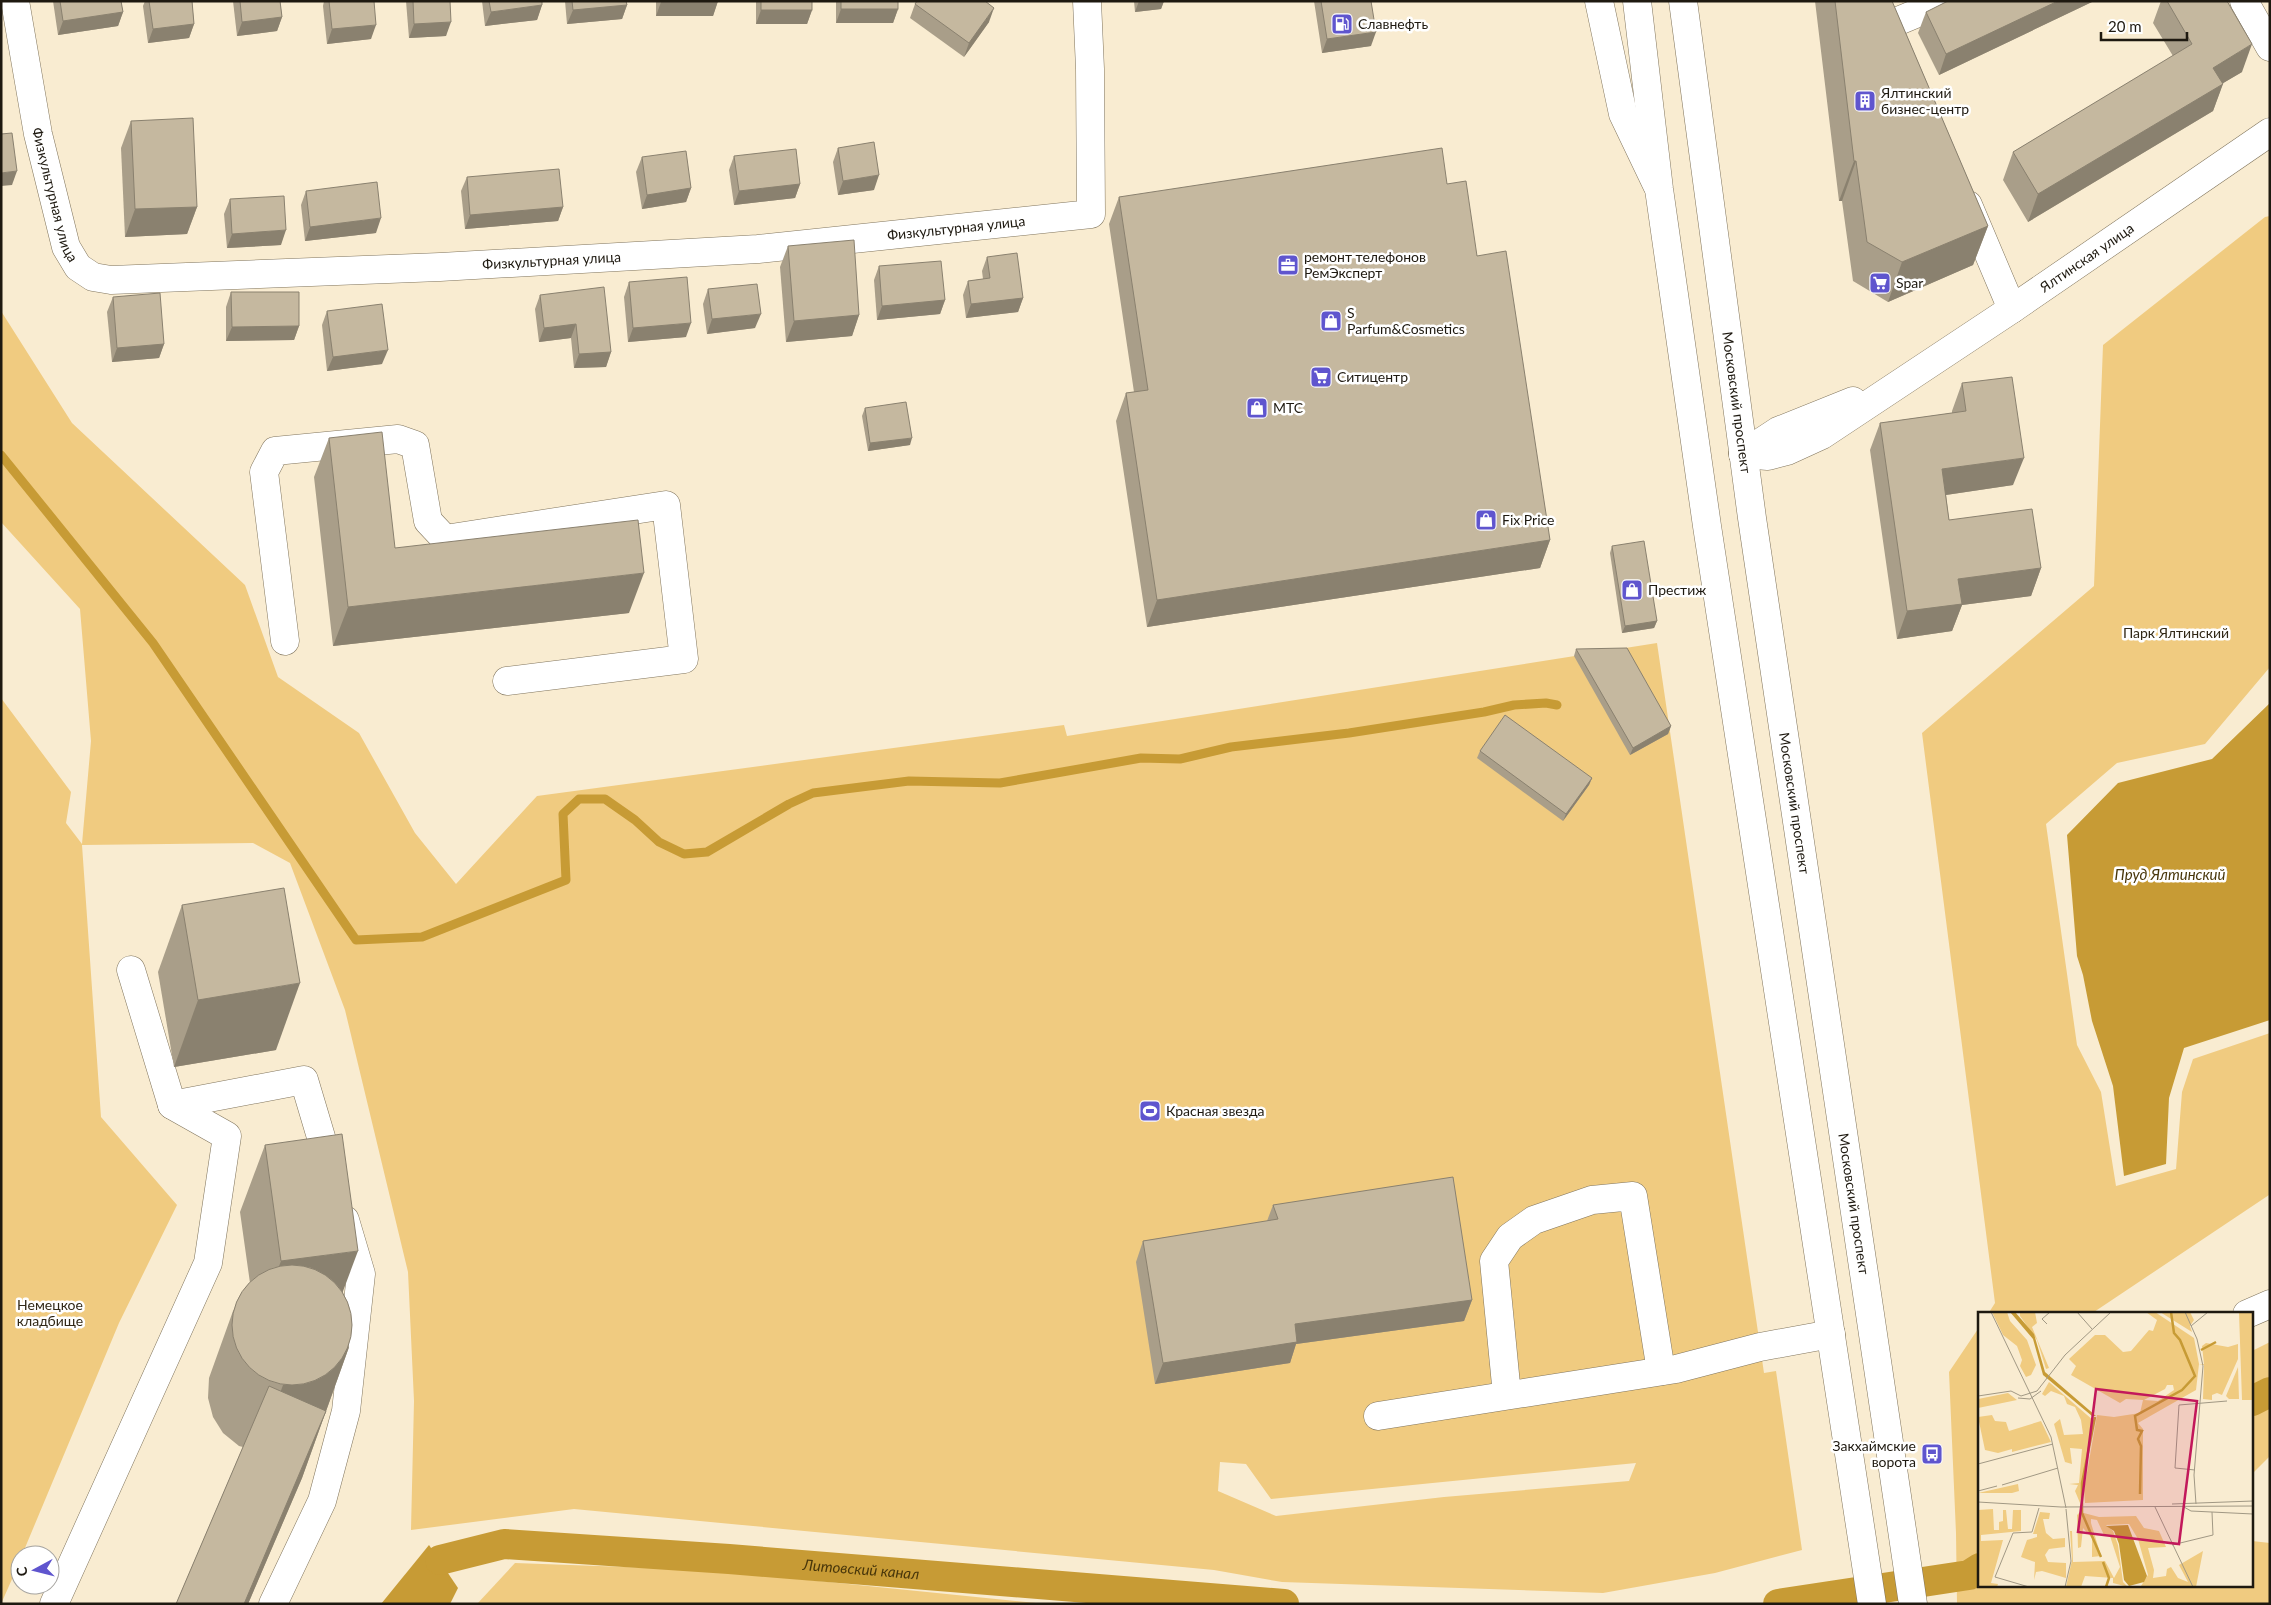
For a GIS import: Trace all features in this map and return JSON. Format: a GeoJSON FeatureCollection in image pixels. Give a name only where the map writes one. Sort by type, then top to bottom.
{"type":"FeatureCollection","features":[{"type":"Feature","properties":{"kind":"main road","name":"Физкультурная улица"},"geometry":{"type":"LineString","coordinates":[[15,1],[38,134],[66,247],[78,267],[92,277],[111,280],[440,267],[758,248],[1090,214],[1090,69],[1087,1]]}},
{"type":"Feature","properties":{"kind":"main road"},"geometry":{"type":"LineString","coordinates":[[1600,1],[1623,114],[1659,189]]}},
{"type":"Feature","properties":{"kind":"main road"},"geometry":{"type":"LineString","coordinates":[[1637,1],[1659,189],[1710,544],[1872,1604]]}},
{"type":"Feature","properties":{"kind":"main road","name":"Московский проспект"},"geometry":{"type":"LineString","coordinates":[[1683,1],[1743,454],[1909,1563],[1913,1603]]}},
{"type":"Feature","properties":{"kind":"main road"},"geometry":{"type":"LineString","coordinates":[[1891,23],[1946,1]]}},
{"type":"Feature","properties":{"kind":"main road"},"geometry":{"type":"LineString","coordinates":[[2244,1],[2270,47]]}},
{"type":"Feature","properties":{"kind":"main road","name":"Ялтинская улица"},"geometry":{"type":"LineString","coordinates":[[1743,454],[1778,431],[1904,382],[2270,132]]}},
{"type":"Feature","properties":{"kind":"main road"},"geometry":{"type":"LineString","coordinates":[[1958,180],[2012,309]]}},
{"type":"Feature","properties":{"kind":"main road"},"geometry":{"type":"LineString","coordinates":[[285,641],[264,472],[275,451],[398,439],[415,445],[428,521],[445,539],[666,505],[684,659],[507,682]]}},
{"type":"Feature","properties":{"kind":"main road"},"geometry":{"type":"LineString","coordinates":[[54,1604],[208,1263],[227,1136],[172,1105],[131,970]]}},
{"type":"Feature","properties":{"kind":"main road"},"geometry":{"type":"LineString","coordinates":[[172,1105],[304,1080],[361,1274],[346,1411],[322,1501],[273,1604]]}},
{"type":"Feature","properties":{"kind":"main road"},"geometry":{"type":"LineString","coordinates":[[1506,1395],[1494,1261],[1510,1237],[1534,1220],[1599,1199],[1633,1196],[1661,1371]]}},
{"type":"Feature","properties":{"kind":"main road"},"geometry":{"type":"LineString","coordinates":[[2252,1312],[2270,1304]]}},
{"type":"Feature","properties":{"kind":"main road"},"geometry":{"type":"LineString","coordinates":[[1378,1416],[1661,1371],[1760,1347],[1831,1334]]}},
{"type":"Feature","properties":{"kind":"green space","name":"Парк Ялтинский"},"geometry":{"type":"Polygon","coordinates":[[[2270,216],[2270,667],[2205,744],[2117,763],[2046,824],[2077,1045],[2101,1092],[2116,1186],[2176,1169],[2182,1092],[2193,1059],[2270,1033],[2269,1195],[2094,1312],[1989,1312],[1995,1303],[1922,733],[2094,586],[2103,345],[2265,217],[2270,216]]]}},
{"type":"Feature","properties":{"kind":"green space","name":"Красная звезда"},"geometry":{"type":"Polygon","coordinates":[[[1,311],[72,423],[245,585],[278,677],[359,733],[415,833],[456,884],[537,796],[1064,725],[1067,736],[1657,643],[1764,1373],[1776,1371],[1802,1550],[1715,1573],[1603,1593],[1282,1582],[1214,1570],[574,1509],[411,1530],[414,1401],[408,1272],[345,1010],[290,863],[253,843],[82,845],[101,1117],[177,1205],[119,1323],[26,1545],[10,1545],[10,1584],[1,1604],[1,698],[71,792],[66,823],[82,844],[91,741],[80,609],[1,522],[1,311]],[[1220,1462],[1218,1491],[1276,1516],[1444,1497],[1629,1481],[1636,1463],[1271,1499],[1246,1464],[1220,1462]]]}},
{"type":"Feature","properties":{"kind":"green space"},"geometry":{"type":"Polygon","coordinates":[[[1978,1329],[1978,1588],[2254,1588],[2254,1541],[2270,1543],[2270,1604],[1957,1604],[1949,1372],[1978,1329]]]}},
{"type":"Feature","properties":{"kind":"green space"},"geometry":{"type":"Polygon","coordinates":[[[2270,1342],[2270,1456],[2254,1472],[2254,1350],[2270,1342]]]}},
{"type":"Feature","properties":{"kind":"green space"},"geometry":{"type":"Polygon","coordinates":[[[515,1563],[709,1570],[1046,1604],[477,1604],[515,1563]]]}},
{"type":"Feature","properties":{"kind":"water","name":"Пруд Ялтинский"},"geometry":{"type":"Polygon","coordinates":[[[2270,703],[2270,1020],[2184,1048],[2169,1098],[2166,1164],[2124,1176],[2113,1086],[2092,1021],[2083,975],[2077,956],[2067,835],[2118,783],[2212,759],[2270,703]]]}},
{"type":"Feature","properties":{"kind":"water"},"geometry":{"type":"Polygon","coordinates":[[[429,1545],[458,1588],[450,1604],[381,1604],[429,1545]]]}},
{"type":"Feature","properties":{"kind":"building"},"geometry":{"type":"Polygon","coordinates":[[[60,1],[121,1],[123,12],[63,21],[60,1]]]}},
{"type":"Feature","properties":{"kind":"building"},"geometry":{"type":"Polygon","coordinates":[[[149,1],[192,1],[194,24],[153,29],[149,1]]]}},
{"type":"Feature","properties":{"kind":"building"},"geometry":{"type":"Polygon","coordinates":[[[240,1],[280,1],[282,17],[242,22],[240,1]]]}},
{"type":"Feature","properties":{"kind":"building"},"geometry":{"type":"Polygon","coordinates":[[[329,1],[374,1],[376,25],[332,29],[329,1]]]}},
{"type":"Feature","properties":{"kind":"building"},"geometry":{"type":"Polygon","coordinates":[[[413,1],[450,1],[451,22],[414,24],[413,1]]]}},
{"type":"Feature","properties":{"kind":"building"},"geometry":{"type":"Polygon","coordinates":[[[489,1],[542,1],[542,5],[491,12],[489,1]]]}},
{"type":"Feature","properties":{"kind":"building"},"geometry":{"type":"Polygon","coordinates":[[[572,1],[626,1],[627,5],[573,10],[572,1]]]}},
{"type":"Feature","properties":{"kind":"building"},"geometry":{"type":"Polygon","coordinates":[[[661,1],[718,1],[661,2],[661,1]]]}},
{"type":"Feature","properties":{"kind":"building"},"geometry":{"type":"Polygon","coordinates":[[[761,1],[812,1],[812,10],[761,10],[761,1]]]}},
{"type":"Feature","properties":{"kind":"building"},"geometry":{"type":"Polygon","coordinates":[[[841,1],[898,1],[898,9],[841,9],[841,1]]]}},
{"type":"Feature","properties":{"kind":"building"},"geometry":{"type":"Polygon","coordinates":[[[917,1],[985,1],[994,8],[969,43],[915,4],[917,1]]]}},
{"type":"Feature","properties":{"kind":"building","name":"Славнефть"},"geometry":{"type":"Polygon","coordinates":[[[1321,1],[1371,1],[1376,32],[1327,39],[1321,1]]]}},
{"type":"Feature","properties":{"kind":"building","name":"Ялтинский бизнес-центр"},"geometry":{"type":"Polygon","coordinates":[[[1835,1],[1892,1],[1988,226],[1902,262],[1867,242],[1856,161],[1854,161],[1835,1]]]}},
{"type":"Feature","properties":{"kind":"building"},"geometry":{"type":"Polygon","coordinates":[[[1948,1],[2058,1],[1946,54],[1926,12],[1948,1]]]}},
{"type":"Feature","properties":{"kind":"building"},"geometry":{"type":"Polygon","coordinates":[[[2167,1],[2227,1],[2252,44],[2213,68],[2223,84],[2038,194],[2013,152],[2192,44],[2167,1]]]}},
{"type":"Feature","properties":{"kind":"building"},"geometry":{"type":"Polygon","coordinates":[[[193,118],[197,207],[135,209],[131,121],[193,118]]]}},
{"type":"Feature","properties":{"kind":"building"},"geometry":{"type":"Polygon","coordinates":[[[12,133],[17,171],[1,173],[1,134],[12,133]]]}},
{"type":"Feature","properties":{"kind":"building"},"geometry":{"type":"Polygon","coordinates":[[[874,142],[879,175],[843,181],[838,148],[874,142]]]}},
{"type":"Feature","properties":{"kind":"building","name":"Ситицентр"},"geometry":{"type":"Polygon","coordinates":[[[1442,148],[1447,184],[1466,181],[1477,256],[1506,251],[1550,540],[1157,600],[1126,393],[1148,390],[1119,197],[1442,148]]]}},
{"type":"Feature","properties":{"kind":"building"},"geometry":{"type":"Polygon","coordinates":[[[796,149],[800,184],[739,191],[734,156],[796,149]]]}},
{"type":"Feature","properties":{"kind":"building"},"geometry":{"type":"Polygon","coordinates":[[[686,151],[691,188],[647,195],[642,157],[686,151]]]}},
{"type":"Feature","properties":{"kind":"building"},"geometry":{"type":"Polygon","coordinates":[[[559,169],[563,207],[470,215],[467,177],[559,169]]]}},
{"type":"Feature","properties":{"kind":"building"},"geometry":{"type":"Polygon","coordinates":[[[377,182],[381,218],[310,227],[306,191],[377,182]]]}},
{"type":"Feature","properties":{"kind":"building"},"geometry":{"type":"Polygon","coordinates":[[[284,196],[286,230],[232,234],[230,199],[284,196]]]}},
{"type":"Feature","properties":{"kind":"building"},"geometry":{"type":"Polygon","coordinates":[[[854,240],[859,315],[794,321],[788,246],[854,240]]]}},
{"type":"Feature","properties":{"kind":"building"},"geometry":{"type":"Polygon","coordinates":[[[1017,253],[1023,298],[971,304],[968,281],[990,278],[987,257],[1017,253]]]}},
{"type":"Feature","properties":{"kind":"building"},"geometry":{"type":"Polygon","coordinates":[[[941,261],[945,300],[882,306],[879,266],[941,261]]]}},
{"type":"Feature","properties":{"kind":"building"},"geometry":{"type":"Polygon","coordinates":[[[687,277],[691,323],[633,328],[629,282],[687,277]]]}},
{"type":"Feature","properties":{"kind":"building"},"geometry":{"type":"Polygon","coordinates":[[[757,284],[761,314],[712,319],[708,289],[757,284]]]}},
{"type":"Feature","properties":{"kind":"building"},"geometry":{"type":"Polygon","coordinates":[[[604,287],[611,352],[579,354],[576,324],[544,328],[540,295],[604,287]]]}},
{"type":"Feature","properties":{"kind":"building"},"geometry":{"type":"Polygon","coordinates":[[[231,292],[299,292],[299,326],[232,327],[231,292]]]}},
{"type":"Feature","properties":{"kind":"building"},"geometry":{"type":"Polygon","coordinates":[[[160,293],[164,344],[117,348],[113,297],[160,293]]]}},
{"type":"Feature","properties":{"kind":"building"},"geometry":{"type":"Polygon","coordinates":[[[382,304],[388,350],[333,357],[327,311],[382,304]]]}},
{"type":"Feature","properties":{"kind":"building"},"geometry":{"type":"Polygon","coordinates":[[[2012,377],[2024,458],[1942,469],[1949,520],[2032,509],[2041,568],[1958,579],[1962,604],[1907,611],[1880,423],[1966,411],[1962,383],[2012,377]]]}},
{"type":"Feature","properties":{"kind":"building"},"geometry":{"type":"Polygon","coordinates":[[[906,402],[912,438],[870,443],[865,408],[906,402]]]}},
{"type":"Feature","properties":{"kind":"building"},"geometry":{"type":"Polygon","coordinates":[[[382,432],[395,548],[638,520],[644,573],[348,607],[329,438],[382,432]]]}},
{"type":"Feature","properties":{"kind":"building","name":"Престиж"},"geometry":{"type":"Polygon","coordinates":[[[1644,541],[1657,621],[1625,626],[1612,546],[1644,541]]]}},
{"type":"Feature","properties":{"kind":"building"},"geometry":{"type":"Polygon","coordinates":[[[1627,648],[1671,726],[1633,748],[1576,649],[1627,648]]]}},
{"type":"Feature","properties":{"kind":"building"},"geometry":{"type":"Polygon","coordinates":[[[1505,715],[1592,778],[1566,814],[1480,751],[1505,715]]]}},
{"type":"Feature","properties":{"kind":"building"},"geometry":{"type":"Polygon","coordinates":[[[284,888],[300,983],[198,1000],[182,905],[284,888]]]}},
{"type":"Feature","properties":{"kind":"building"},"geometry":{"type":"Polygon","coordinates":[[[342,1134],[358,1251],[281,1261],[265,1145],[342,1134]]]}},
{"type":"Feature","properties":{"kind":"building"},"geometry":{"type":"Polygon","coordinates":[[[1453,1177],[1472,1300],[1295,1324],[1297,1342],[1163,1363],[1143,1241],[1278,1219],[1273,1205],[1453,1177]]]}},
{"type":"Feature","properties":{"kind":"building"},"geometry":{"type":"Polygon","coordinates":[[[292,1265],[315,1269],[335,1282],[348,1302],[352,1325],[348,1348],[335,1368],[315,1381],[292,1385],[269,1381],[249,1368],[236,1348],[232,1325],[236,1302],[249,1282],[269,1269],[292,1265]]]}},
{"type":"Feature","properties":{"kind":"building"},"geometry":{"type":"Polygon","coordinates":[[[269,1386],[326,1411],[244,1604],[176,1604],[269,1386]]]}},
{"type":"Feature","properties":{"kind":"waterway"},"geometry":{"type":"LineString","coordinates":[[1,455],[153,643],[356,940],[422,937],[566,880],[563,814],[579,799],[605,799],[635,820],[659,842],[684,854],[707,852],[789,804],[813,793],[909,781],[1000,783],[1141,758],[1180,759],[1231,747],[1349,733],[1484,712],[1514,705],[1546,703],[1557,705]]}},
{"type":"Feature","properties":{"kind":"waterway","name":"Литовский канал"},"geometry":{"type":"LineString","coordinates":[[2254,1400],[2270,1392]]}},
{"type":"Feature","properties":{"kind":"waterway","name":"Литовский канал"},"geometry":{"type":"LineString","coordinates":[[440,1560],[504,1544],[729,1559],[1284,1604]]}},
{"type":"Feature","properties":{"kind":"waterway","name":"Литовский канал"},"geometry":{"type":"LineString","coordinates":[[1778,1604],[1969,1575],[1978,1569]]}},
{"type":"Feature","properties":{"kind":"place","name":"Славнефть"},"geometry":{"type":"Point","coordinates":[1342,24]}},
{"type":"Feature","properties":{"kind":"place","name":"Ялтинский бизнес-центр"},"geometry":{"type":"Point","coordinates":[1865,101]}},
{"type":"Feature","properties":{"kind":"place","name":"ремонт телефонов РемЭксперт"},"geometry":{"type":"Point","coordinates":[1288,265]}},
{"type":"Feature","properties":{"kind":"place","name":"Spar"},"geometry":{"type":"Point","coordinates":[1880,283]}},
{"type":"Feature","properties":{"kind":"place","name":"S Parfum&Cosmetics"},"geometry":{"type":"Point","coordinates":[1331,321]}},
{"type":"Feature","properties":{"kind":"place","name":"Ситицентр"},"geometry":{"type":"Point","coordinates":[1321,377]}},
{"type":"Feature","properties":{"kind":"place","name":"МТС"},"geometry":{"type":"Point","coordinates":[1257,408]}},
{"type":"Feature","properties":{"kind":"place","name":"Fix Price"},"geometry":{"type":"Point","coordinates":[1486,520]}},
{"type":"Feature","properties":{"kind":"place","name":"Престиж"},"geometry":{"type":"Point","coordinates":[1632,590]}},
{"type":"Feature","properties":{"kind":"place","name":"Красная звезда"},"geometry":{"type":"Point","coordinates":[1150,1111]}},
{"type":"Feature","properties":{"kind":"place","name":"Закхаймские ворота"},"geometry":{"type":"Point","coordinates":[1932,1454]}},
{"type":"Feature","properties":{"kind":"park label","name":"Немецкое кладбище"},"geometry":{"type":"Point","coordinates":[50,1314]}}]}
